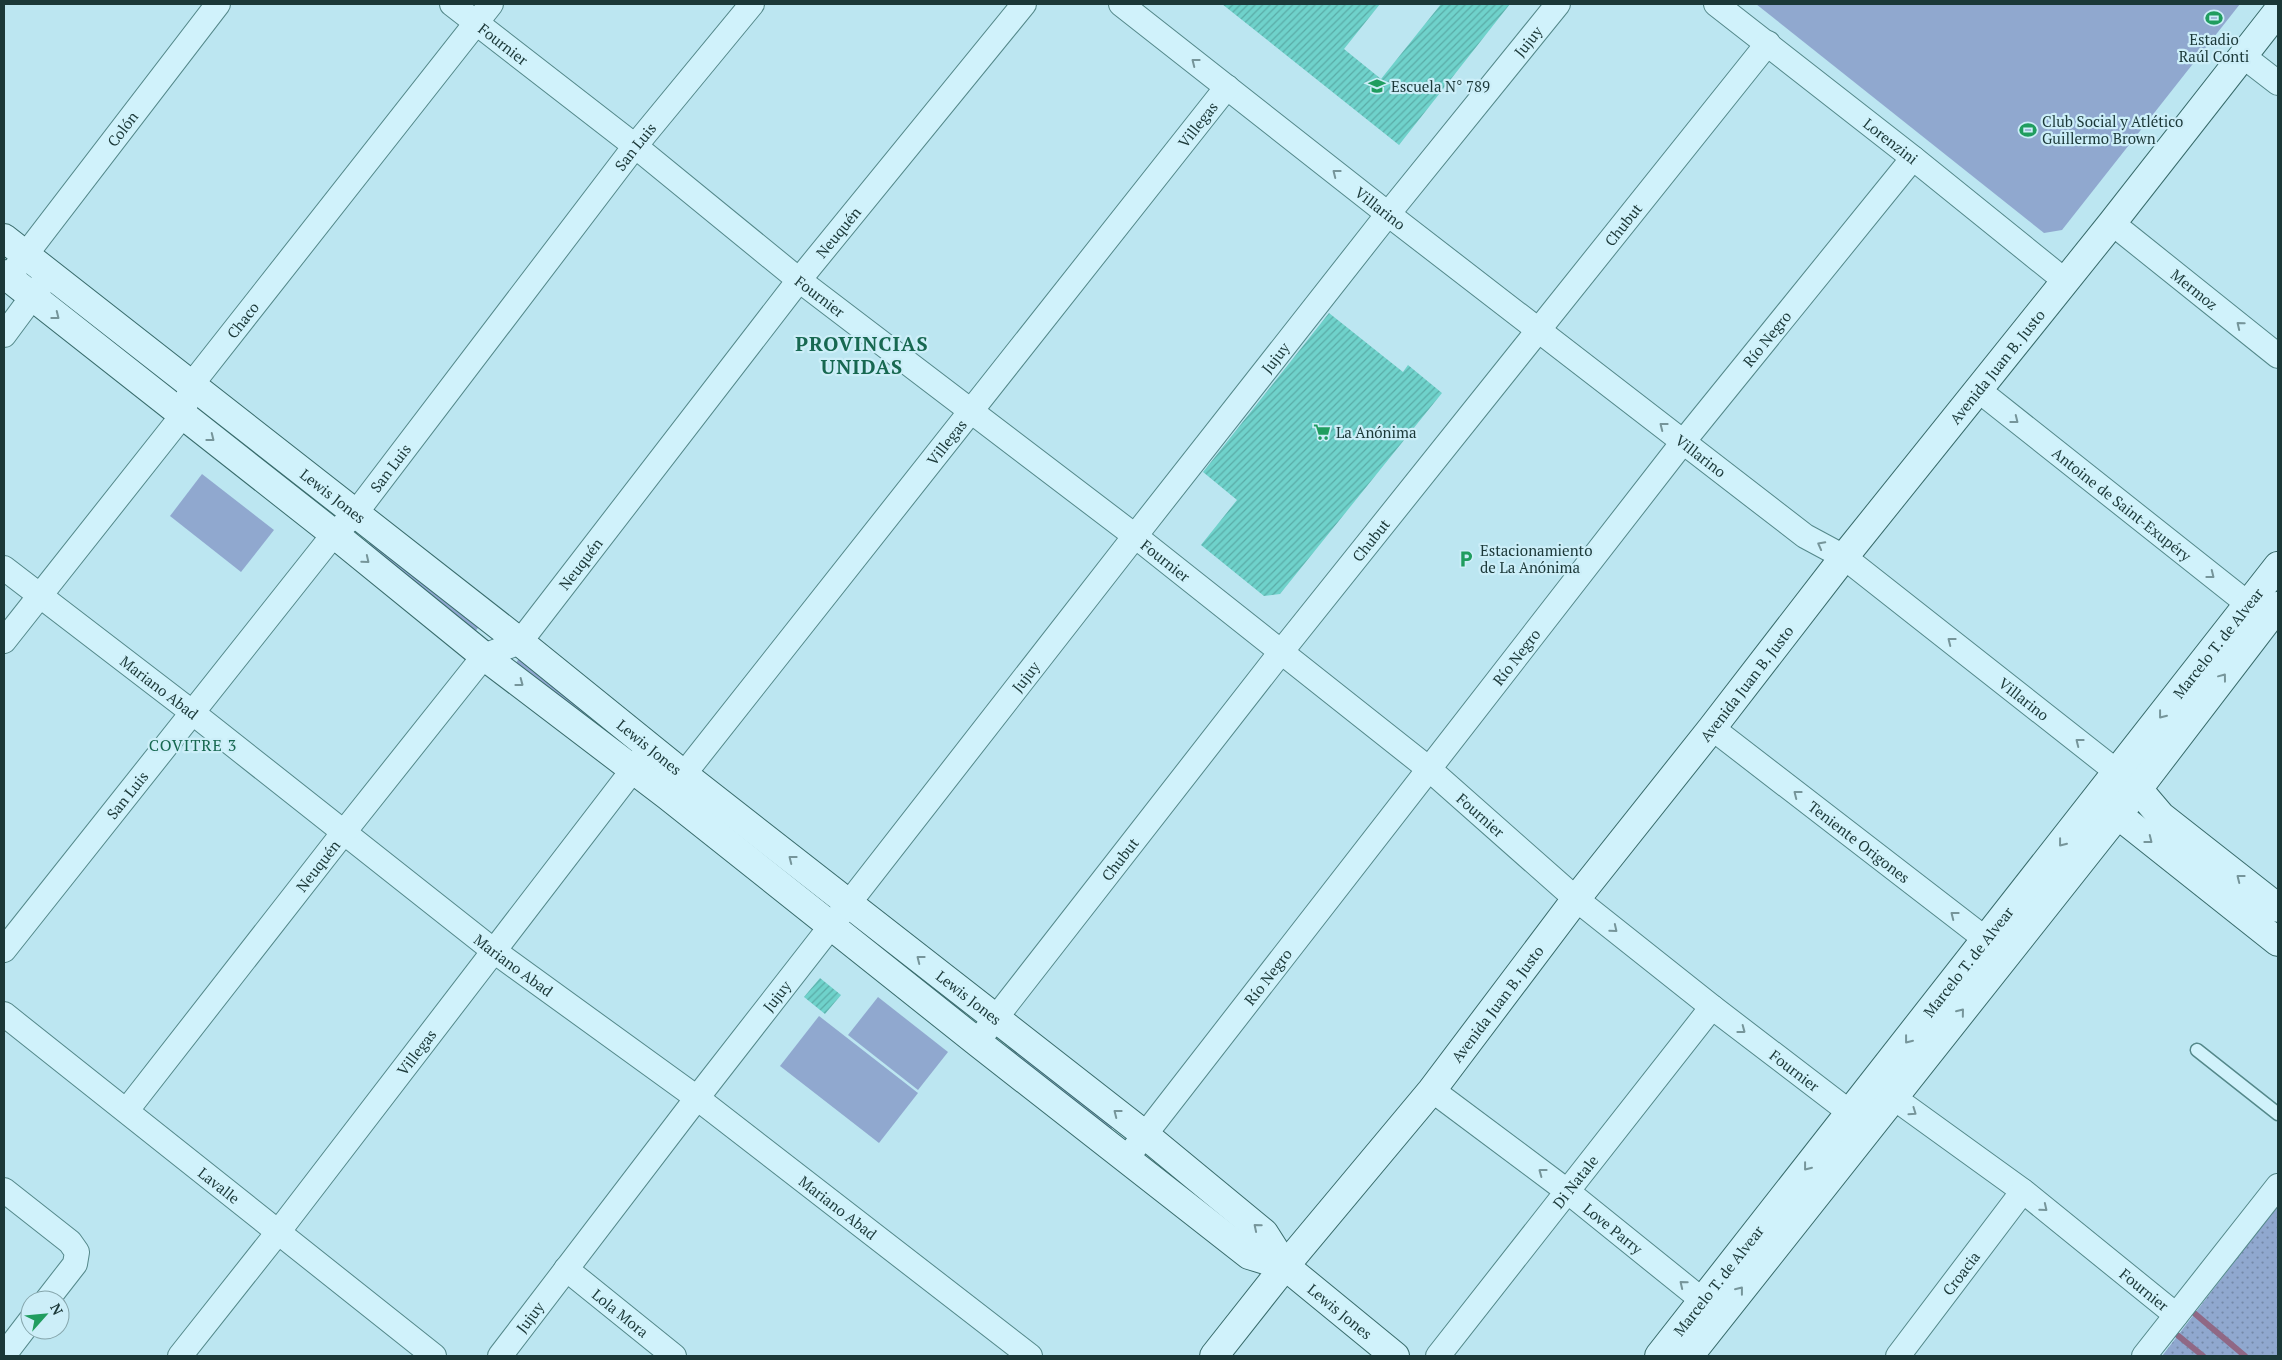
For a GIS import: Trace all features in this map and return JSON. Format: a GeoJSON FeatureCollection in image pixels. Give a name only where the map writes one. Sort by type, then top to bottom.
{"type":"FeatureCollection","features":[{"type":"Feature","properties":{"kind":"main road","name":"Avenida Juan B. Justo"},"geometry":{"type":"LineString","coordinates":[[1214,1356],[1432,1090],[1576,898],[2278,11]]}},
{"type":"Feature","properties":{"kind":"main road","name":"Lewis Jones"},"geometry":{"type":"LineString","coordinates":[[4,238],[520,642],[683,774],[1144,1134],[1264,1233],[1286,1266],[1395,1356]]}},
{"type":"Feature","properties":{"kind":"main road","name":"Lewis Jones"},"geometry":{"type":"LineString","coordinates":[[6,276],[334,534],[484,656],[668,796],[1249,1255],[1286,1266]]}},
{"type":"Feature","properties":{"kind":"main road","name":"Marcelo T. de Alvear"},"geometry":{"type":"LineString","coordinates":[[2107,806],[2138,789],[2265,610],[2278,566]]}},
{"type":"Feature","properties":{"kind":"main road","name":"Marcelo T. de Alvear"},"geometry":{"type":"LineString","coordinates":[[1659,1356],[1712,1308],[1996,948],[2107,806],[2117,772],[2265,610]]}},
{"type":"Feature","properties":{"kind":"main road","name":"Villarino"},"geometry":{"type":"LineString","coordinates":[[2117,772],[2138,789],[2161,816],[2278,908]]}},
{"type":"Feature","properties":{"kind":"main road"},"geometry":{"type":"LineString","coordinates":[[2107,806],[2278,942]]}},
{"type":"Feature","properties":{"kind":"main road","name":"Marcelo T. de Alvear"},"geometry":{"type":"LineString","coordinates":[[1689,1356],[1712,1308]]}},
{"type":"Feature","properties":{"kind":"street","name":"Colón"},"geometry":{"type":"LineString","coordinates":[[6,276],[218,4]]}},
{"type":"Feature","properties":{"kind":"street","name":"Fournier"},"geometry":{"type":"LineString","coordinates":[[452,4],[634,146],[799,280],[1135,536],[1429,769],[1576,898],[1712,1007],[1860,1120]]}},
{"type":"Feature","properties":{"kind":"street","name":"Chaco"},"geometry":{"type":"LineString","coordinates":[[4,641],[40,598],[182,416],[192,384],[491,4]]}},
{"type":"Feature","properties":{"kind":"street","name":"San Luis"},"geometry":{"type":"LineString","coordinates":[[4,950],[334,534],[355,514],[634,146],[752,4]]}},
{"type":"Feature","properties":{"kind":"street","name":"Neuquén"},"geometry":{"type":"LineString","coordinates":[[520,642],[799,280],[1024,4]]}},
{"type":"Feature","properties":{"kind":"street","name":"Villarino"},"geometry":{"type":"LineString","coordinates":[[1120,4],[1805,536],[1844,557],[2117,772]]}},
{"type":"Feature","properties":{"kind":"street","name":"Jujuy"},"geometry":{"type":"LineString","coordinates":[[500,1356],[1135,536],[1388,214],[1558,4]]}},
{"type":"Feature","properties":{"kind":"street","name":"Lorenzini"},"geometry":{"type":"LineString","coordinates":[[1716,4],[1768,43],[2064,280]]}},
{"type":"Feature","properties":{"kind":"street","name":"Chubut"},"geometry":{"type":"LineString","coordinates":[[977,1042],[1281,652],[1768,43]]}},
{"type":"Feature","properties":{"kind":"street"},"geometry":{"type":"LineString","coordinates":[[2243,56],[2278,84]]}},
{"type":"Feature","properties":{"kind":"street","name":"Villegas"},"geometry":{"type":"LineString","coordinates":[[668,796],[683,774],[1227,87]]}},
{"type":"Feature","properties":{"kind":"street","name":"Río Negro"},"geometry":{"type":"LineString","coordinates":[[1126,1159],[1683,442],[1913,158]]}},
{"type":"Feature","properties":{"kind":"street","name":"Mermoz"},"geometry":{"type":"LineString","coordinates":[[2112,223],[2278,356]]}},
{"type":"Feature","properties":{"kind":"street"},"geometry":{"type":"LineString","coordinates":[[4,335],[50,274]]}},
{"type":"Feature","properties":{"kind":"street","name":"Antoine de Saint-Exupéry"},"geometry":{"type":"LineString","coordinates":[[1977,390],[2265,610]]}},
{"type":"Feature","properties":{"kind":"street","name":"Mariano Abad"},"geometry":{"type":"LineString","coordinates":[[4,568],[40,598],[193,713],[494,951],[698,1098],[1030,1356]]}},
{"type":"Feature","properties":{"kind":"street"},"geometry":{"type":"LineString","coordinates":[[484,656],[520,642]]}},
{"type":"Feature","properties":{"kind":"street","name":"Neuquén"},"geometry":{"type":"LineString","coordinates":[[127,1110],[484,656]]}},
{"type":"Feature","properties":{"kind":"street","name":"Teniente Origones"},"geometry":{"type":"LineString","coordinates":[[1712,728],[1996,948]]}},
{"type":"Feature","properties":{"kind":"street","name":"Villegas"},"geometry":{"type":"LineString","coordinates":[[180,1356],[279,1232],[650,748]]}},
{"type":"Feature","properties":{"kind":"street","name":"Di Natale"},"geometry":{"type":"LineString","coordinates":[[1438,1356],[1712,1007]]}},
{"type":"Feature","properties":{"kind":"street","name":"Lavalle"},"geometry":{"type":"LineString","coordinates":[[4,1014],[434,1356]]}},
{"type":"Feature","properties":{"kind":"street","name":"Love Parry"},"geometry":{"type":"LineString","coordinates":[[1432,1090],[1567,1190],[1712,1308]]}},
{"type":"Feature","properties":{"kind":"street","name":"Fournier"},"geometry":{"type":"LineString","coordinates":[[1883,1090],[2023,1191],[2176,1315]]}},
{"type":"Feature","properties":{"kind":"street"},"geometry":{"type":"LineString","coordinates":[[2144,1356],[2278,1186]]}},
{"type":"Feature","properties":{"kind":"street"},"geometry":{"type":"LineString","coordinates":[[4,1190],[70,1242],[77,1252],[75,1264],[55,1290]]}},
{"type":"Feature","properties":{"kind":"street","name":"Croacia"},"geometry":{"type":"LineString","coordinates":[[1898,1356],[2023,1191]]}},
{"type":"Feature","properties":{"kind":"street","name":"Lola Mora"},"geometry":{"type":"LineString","coordinates":[[566,1269],[674,1356]]}},
{"type":"Feature","properties":{"kind":"street"},"geometry":{"type":"LineString","coordinates":[[4,1355],[20,1334]]}},
{"type":"Feature","properties":{"kind":"lane"},"geometry":{"type":"LineString","coordinates":[[2197,1050],[2278,1114]]}},
{"type":"Feature","properties":{"kind":"shaded area","name":"Club Social y Atlético Guillermo Brown"},"geometry":{"type":"Polygon","coordinates":[[[1756,4],[2240,4],[2062,230],[2044,233],[1756,4]]]}},
{"type":"Feature","properties":{"kind":"shaded area"},"geometry":{"type":"Polygon","coordinates":[[[207,411],[327,504],[321,513],[200,420],[207,411]]]}},
{"type":"Feature","properties":{"kind":"shaded area"},"geometry":{"type":"Polygon","coordinates":[[[202,474],[274,530],[241,572],[170,516],[202,474]]]}},
{"type":"Feature","properties":{"kind":"shaded area"},"geometry":{"type":"Polygon","coordinates":[[[372,540],[481,624],[474,633],[365,549],[372,540]]]}},
{"type":"Feature","properties":{"kind":"shaded area"},"geometry":{"type":"Polygon","coordinates":[[[520,657],[624,738],[617,746],[514,666],[520,657]]]}},
{"type":"Feature","properties":{"kind":"shaded area"},"geometry":{"type":"Polygon","coordinates":[[[865,927],[966,1008],[959,1016],[859,936],[865,927]]]}},
{"type":"Feature","properties":{"kind":"shaded area"},"geometry":{"type":"Polygon","coordinates":[[[878,997],[948,1052],[918,1090],[848,1035],[878,997]]]}},
{"type":"Feature","properties":{"kind":"shaded area"},"geometry":{"type":"Polygon","coordinates":[[[819,1016],[918,1093],[879,1143],[780,1066],[819,1016]]]}},
{"type":"Feature","properties":{"kind":"shaded area"},"geometry":{"type":"Polygon","coordinates":[[[1012,1043],[1115,1124],[1108,1133],[1005,1051],[1012,1043]]]}},
{"type":"Feature","properties":{"kind":"shaded area"},"geometry":{"type":"Polygon","coordinates":[[[2278,1205],[2278,1356],[2162,1356],[2278,1205]]]}},
{"type":"Feature","properties":{"kind":"building","name":"Escuela N° 789"},"geometry":{"type":"Polygon","coordinates":[[[1222,4],[1380,4],[1344,49],[1381,79],[1441,4],[1510,4],[1399,145],[1222,4]]]}},
{"type":"Feature","properties":{"kind":"building","name":"La Anónima"},"geometry":{"type":"Polygon","coordinates":[[[1329,313],[1403,372],[1408,365],[1442,393],[1280,594],[1264,596],[1201,545],[1237,500],[1203,472],[1329,313]]]}},
{"type":"Feature","properties":{"kind":"building"},"geometry":{"type":"Polygon","coordinates":[[[820,978],[841,995],[825,1014],[804,997],[820,978]]]}},
{"type":"Feature","properties":{"kind":"waterway"},"geometry":{"type":"LineString","coordinates":[[2187,1307],[2245,1356]]}},
{"type":"Feature","properties":{"kind":"waterway"},"geometry":{"type":"LineString","coordinates":[[2170,1329],[2203,1356]]}},
{"type":"Feature","properties":{"kind":"place","name":"Estadio Raúl Conti"},"geometry":{"type":"Point","coordinates":[2214,18]}},
{"type":"Feature","properties":{"kind":"place","name":"Escuela N° 789"},"geometry":{"type":"Point","coordinates":[1377,86]}},
{"type":"Feature","properties":{"kind":"place","name":"Club Social y Atlético Guillermo Brown"},"geometry":{"type":"Point","coordinates":[2028,130]}},
{"type":"Feature","properties":{"kind":"place","name":"La Anónima"},"geometry":{"type":"Point","coordinates":[1322,432]}},
{"type":"Feature","properties":{"kind":"place","name":"Estacionamiento de La Anónima"},"geometry":{"type":"Point","coordinates":[1466,559]}},
{"type":"Feature","properties":{"kind":"district","name":"PROVINCIAS UNIDAS"},"geometry":{"type":"Point","coordinates":[862,354]}},
{"type":"Feature","properties":{"kind":"district","name":"COVITRE 3"},"geometry":{"type":"Point","coordinates":[193,745]}}]}
